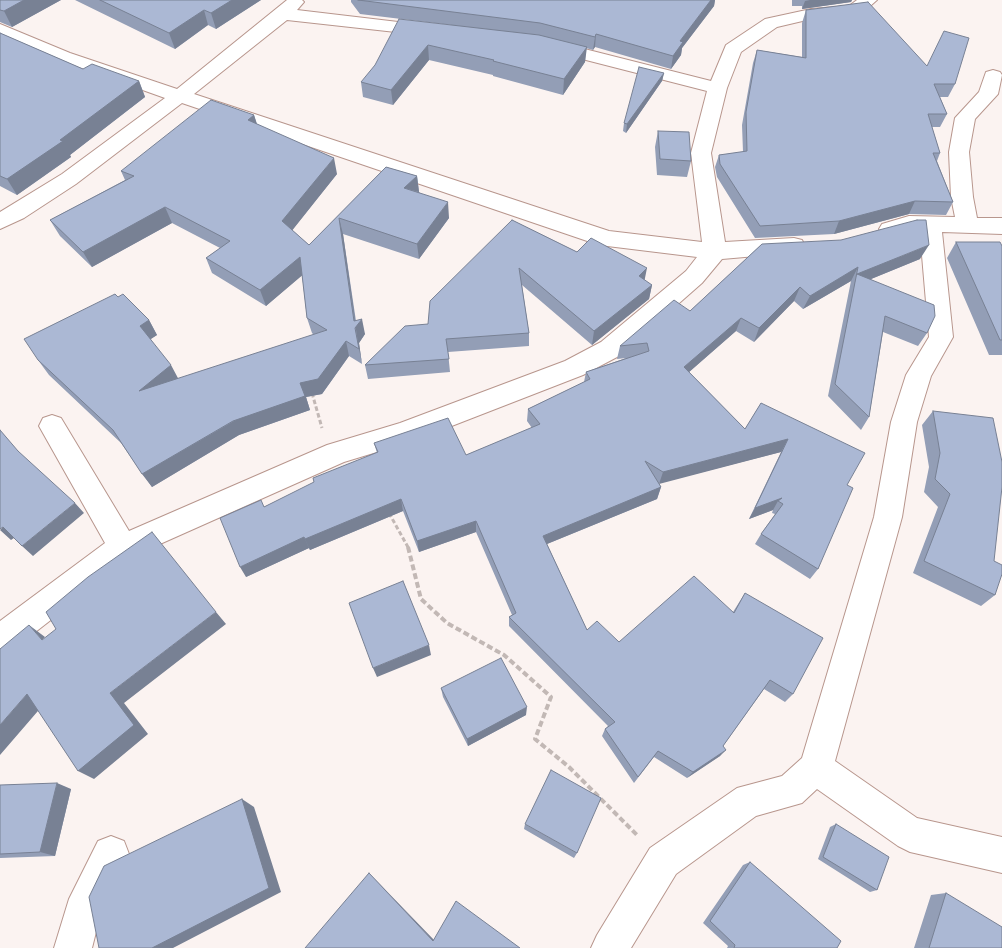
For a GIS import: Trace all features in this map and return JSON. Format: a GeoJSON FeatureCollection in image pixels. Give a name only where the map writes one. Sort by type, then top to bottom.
{"type":"FeatureCollection","features":[{"type":"Feature","properties":{"kind":"street"},"geometry":{"type":"LineString","coordinates":[[0,640],[123,547],[337,453],[440,419],[574,368],[610,349],[694,277],[715,251],[701,153],[717,88],[733,49],[771,24],[811,14],[854,11],[868,0]]}},
{"type":"Feature","properties":{"kind":"street"},"geometry":{"type":"LineString","coordinates":[[0,221],[69,179],[181,95],[290,7],[454,33]]}},
{"type":"Feature","properties":{"kind":"street"},"geometry":{"type":"LineString","coordinates":[[0,29],[20,40],[63,57],[608,239],[715,251],[814,245]]}},
{"type":"Feature","properties":{"kind":"street"},"geometry":{"type":"LineString","coordinates":[[529,42],[717,88]]}},
{"type":"Feature","properties":{"kind":"street"},"geometry":{"type":"LineString","coordinates":[[968,225],[962,197],[959,152],[965,118],[988,94],[993,76]]}},
{"type":"Feature","properties":{"kind":"street"},"geometry":{"type":"LineString","coordinates":[[872,234],[909,224],[1002,226]]}},
{"type":"Feature","properties":{"kind":"street"},"geometry":{"type":"LineString","coordinates":[[610,948],[663,861],[749,800],[790,791],[816,768],[888,517],[904,422],[919,375],[941,337],[930,225]]}},
{"type":"Feature","properties":{"kind":"street"},"geometry":{"type":"LineString","coordinates":[[52,426],[123,547]]}},
{"type":"Feature","properties":{"kind":"street"},"geometry":{"type":"LineString","coordinates":[[816,768],[910,834],[1002,856]]}},
{"type":"Feature","properties":{"kind":"street"},"geometry":{"type":"LineString","coordinates":[[73,948],[82,912],[111,854]]}},
{"type":"Feature","properties":{"kind":"path"},"geometry":{"type":"LineString","coordinates":[[311,390],[319,423],[337,453]]}},
{"type":"Feature","properties":{"kind":"path"},"geometry":{"type":"LineString","coordinates":[[387,508],[410,551],[421,598],[447,623],[504,655],[551,698],[535,739],[569,767],[663,861]]}},
{"type":"Feature","properties":{"kind":"building"},"geometry":{"type":"Polygon","coordinates":[[[0,0],[24,0],[4,11],[0,10],[0,0]]]}},
{"type":"Feature","properties":{"kind":"building"},"geometry":{"type":"Polygon","coordinates":[[[100,0],[232,0],[211,13],[204,10],[169,33],[100,0]]]}},
{"type":"Feature","properties":{"kind":"building"},"geometry":{"type":"Polygon","coordinates":[[[358,0],[711,0],[680,41],[683,42],[673,56],[596,34],[595,37],[540,23],[358,0]]]}},
{"type":"Feature","properties":{"kind":"building"},"geometry":{"type":"Polygon","coordinates":[[[868,2],[927,66],[944,31],[969,38],[955,84],[934,84],[947,114],[928,114],[940,153],[933,153],[953,202],[915,201],[839,221],[760,226],[720,164],[719,155],[747,151],[746,112],[757,50],[806,58],[806,10],[868,2]]]}},
{"type":"Feature","properties":{"kind":"building"},"geometry":{"type":"Polygon","coordinates":[[[399,19],[539,35],[587,47],[564,79],[428,45],[391,90],[361,82],[375,65],[399,19]]]}},
{"type":"Feature","properties":{"kind":"building"},"geometry":{"type":"Polygon","coordinates":[[[0,33],[83,69],[92,64],[139,81],[60,140],[63,141],[7,179],[0,176],[0,33]]]}},
{"type":"Feature","properties":{"kind":"building"},"geometry":{"type":"Polygon","coordinates":[[[639,67],[664,73],[627,124],[624,123],[639,67]]]}},
{"type":"Feature","properties":{"kind":"building"},"geometry":{"type":"Polygon","coordinates":[[[211,100],[254,115],[248,120],[334,158],[282,221],[309,245],[386,167],[417,176],[404,188],[448,202],[417,244],[339,218],[354,321],[362,319],[355,328],[359,349],[346,341],[318,379],[300,383],[305,396],[233,421],[142,474],[113,430],[38,360],[24,339],[115,294],[118,297],[123,294],[149,320],[140,326],[171,365],[139,391],[327,330],[307,318],[300,257],[260,290],[206,258],[230,241],[165,207],[83,252],[50,220],[134,176],[121,171],[211,100]]]}},
{"type":"Feature","properties":{"kind":"building"},"geometry":{"type":"Polygon","coordinates":[[[658,131],[689,132],[691,161],[660,159],[658,131]]]}},
{"type":"Feature","properties":{"kind":"building"},"geometry":{"type":"Polygon","coordinates":[[[512,220],[577,252],[591,238],[647,268],[639,276],[652,285],[594,331],[519,268],[529,333],[446,339],[449,359],[365,365],[405,326],[428,324],[430,301],[512,220]]]}},
{"type":"Feature","properties":{"kind":"building"},"geometry":{"type":"Polygon","coordinates":[[[917,220],[926,220],[929,245],[857,274],[934,305],[935,316],[927,333],[885,316],[869,417],[835,384],[858,267],[810,296],[800,287],[759,328],[741,318],[684,367],[745,429],[761,403],[865,453],[847,485],[853,488],[818,569],[761,534],[783,504],[778,501],[782,498],[755,508],[788,439],[663,472],[645,461],[661,487],[543,536],[587,630],[597,621],[619,642],[694,576],[734,613],[745,593],[823,638],[793,694],[770,680],[723,746],[726,750],[693,772],[658,751],[638,777],[605,729],[615,722],[509,617],[516,613],[476,521],[417,541],[401,499],[305,539],[304,537],[240,567],[220,518],[261,500],[264,507],[314,482],[313,478],[378,452],[374,443],[448,418],[466,455],[540,424],[528,409],[590,379],[586,372],[649,351],[647,343],[620,346],[674,300],[690,311],[762,244],[841,240],[917,220]]]}},
{"type":"Feature","properties":{"kind":"building"},"geometry":{"type":"Polygon","coordinates":[[[956,242],[1000,242],[1002,246],[1002,340],[1000,340],[956,242]]]}},
{"type":"Feature","properties":{"kind":"building"},"geometry":{"type":"Polygon","coordinates":[[[933,411],[993,418],[1002,462],[1002,487],[994,561],[1002,565],[1002,574],[995,595],[924,561],[950,494],[935,479],[940,453],[933,411]]]}},
{"type":"Feature","properties":{"kind":"building"},"geometry":{"type":"Polygon","coordinates":[[[0,430],[18,451],[75,503],[22,546],[3,527],[0,529],[0,430]]]}},
{"type":"Feature","properties":{"kind":"building"},"geometry":{"type":"Polygon","coordinates":[[[152,532],[216,612],[110,693],[134,725],[78,771],[27,694],[0,725],[0,649],[29,625],[42,640],[56,629],[46,612],[88,577],[152,532]]]}},
{"type":"Feature","properties":{"kind":"building"},"geometry":{"type":"Polygon","coordinates":[[[403,581],[429,645],[373,668],[349,603],[403,581]]]}},
{"type":"Feature","properties":{"kind":"building"},"geometry":{"type":"Polygon","coordinates":[[[501,658],[527,707],[467,739],[441,688],[501,658]]]}},
{"type":"Feature","properties":{"kind":"building"},"geometry":{"type":"Polygon","coordinates":[[[551,770],[601,798],[577,853],[525,824],[551,770]]]}},
{"type":"Feature","properties":{"kind":"building"},"geometry":{"type":"Polygon","coordinates":[[[57,783],[40,852],[0,854],[0,785],[57,783]]]}},
{"type":"Feature","properties":{"kind":"building"},"geometry":{"type":"Polygon","coordinates":[[[242,799],[269,888],[152,948],[99,948],[89,897],[104,866],[242,799]]]}},
{"type":"Feature","properties":{"kind":"building"},"geometry":{"type":"Polygon","coordinates":[[[836,824],[889,857],[877,890],[823,857],[836,824]]]}},
{"type":"Feature","properties":{"kind":"building"},"geometry":{"type":"Polygon","coordinates":[[[750,862],[841,941],[837,948],[734,948],[735,945],[710,921],[750,862]]]}},
{"type":"Feature","properties":{"kind":"building"},"geometry":{"type":"Polygon","coordinates":[[[369,873],[433,941],[456,901],[520,948],[305,948],[369,873]]]}},
{"type":"Feature","properties":{"kind":"building"},"geometry":{"type":"Polygon","coordinates":[[[946,893],[1002,927],[1002,948],[929,948],[946,893]]]}}]}
